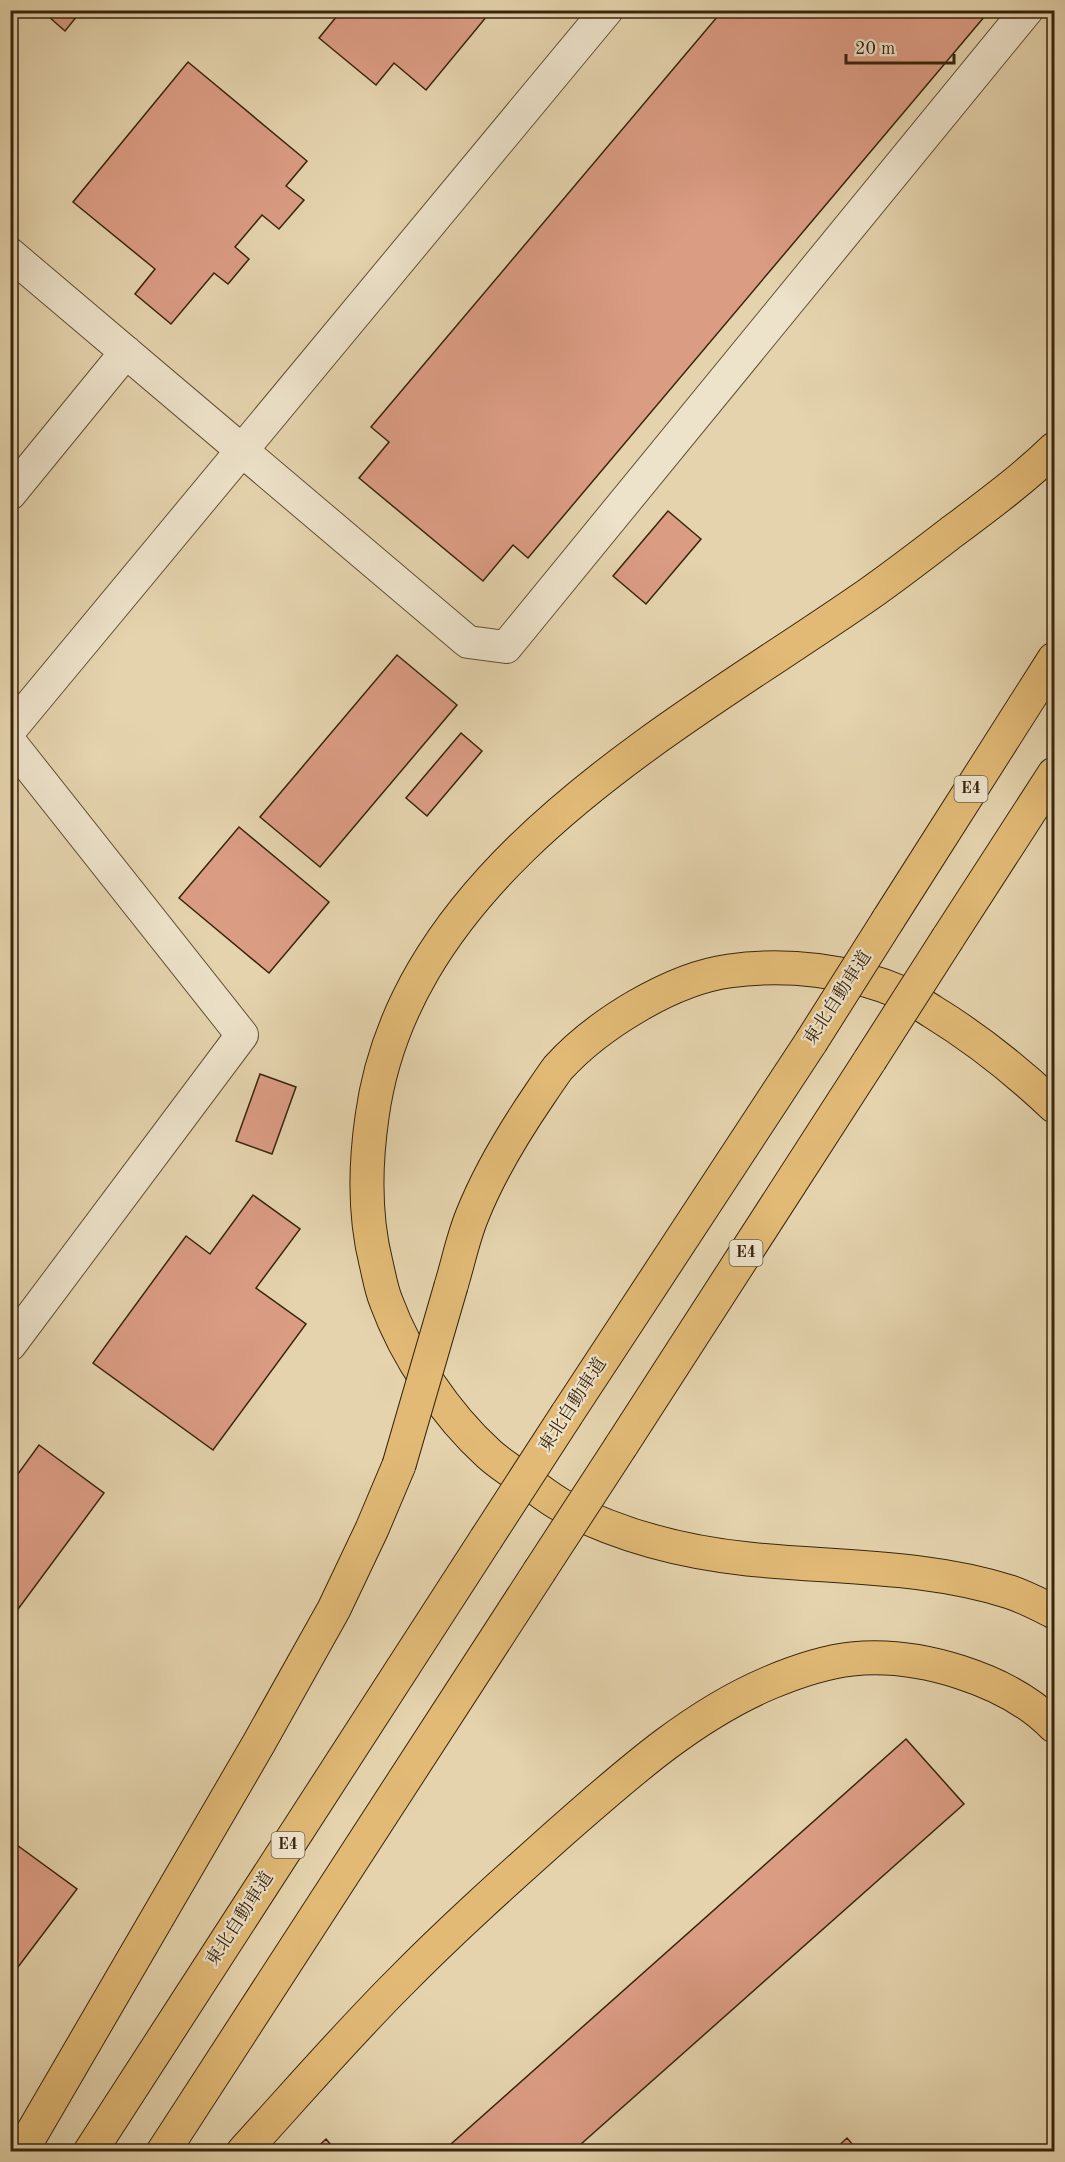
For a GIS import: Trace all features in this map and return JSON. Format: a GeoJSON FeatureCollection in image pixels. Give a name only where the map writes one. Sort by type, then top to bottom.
{"type":"FeatureCollection","features":[{"type":"Feature","properties":{"kind":"highway"},"geometry":{"type":"LineString","coordinates":[[1054,449],[1024,478],[873,592],[633,754],[519,849],[443,940],[415,985],[391,1037],[376,1084],[365,1179],[372,1248],[385,1300],[406,1343],[443,1406],[491,1456],[557,1503],[618,1533],[670,1546],[744,1559],[887,1569],[943,1576],[1013,1592],[1054,1612]]}},
{"type":"Feature","properties":{"kind":"highway","name":"東北自動車道"},"geometry":{"type":"LineString","coordinates":[[90,2151],[567,1414],[811,1042],[1054,658]]}},
{"type":"Feature","properties":{"kind":"highway","name":"E4"},"geometry":{"type":"LineString","coordinates":[[163,2151],[1054,774]]}},
{"type":"Feature","properties":{"kind":"highway"},"geometry":{"type":"LineString","coordinates":[[21,2151],[253,1753],[334,1609],[399,1465],[471,1217],[494,1169],[526,1113],[558,1068],[605,1026],[643,1002],[690,982],[727,971],[769,968],[809,970],[861,978],[904,994],[948,1021],[1014,1068],[1054,1106]]}},
{"type":"Feature","properties":{"kind":"highway"},"geometry":{"type":"LineString","coordinates":[[243,2151],[398,1983],[517,1871],[664,1745],[721,1708],[768,1683],[815,1666],[853,1659],[887,1659],[932,1664],[975,1677],[1019,1699],[1054,1726]]}},
{"type":"Feature","properties":{"kind":"street"},"geometry":{"type":"LineString","coordinates":[[10,730],[607,10]]}},
{"type":"Feature","properties":{"kind":"street"},"geometry":{"type":"LineString","coordinates":[[10,255],[468,642],[506,647],[1027,10]]}},
{"type":"Feature","properties":{"kind":"street"},"geometry":{"type":"LineString","coordinates":[[10,494],[126,352]]}},
{"type":"Feature","properties":{"kind":"street"},"geometry":{"type":"LineString","coordinates":[[10,742],[242,1035],[10,1346]]}},
{"type":"Feature","properties":{"kind":"building"},"geometry":{"type":"Polygon","coordinates":[[[41,10],[82,10],[65,31],[41,10]]]}},
{"type":"Feature","properties":{"kind":"building"},"geometry":{"type":"Polygon","coordinates":[[[330,10],[492,10],[426,90],[394,63],[376,85],[319,38],[337,16],[330,10]]]}},
{"type":"Feature","properties":{"kind":"building"},"geometry":{"type":"Polygon","coordinates":[[[723,10],[990,10],[528,558],[513,545],[483,581],[359,478],[389,442],[371,427],[723,10]]]}},
{"type":"Feature","properties":{"kind":"building"},"geometry":{"type":"Polygon","coordinates":[[[188,62],[307,161],[286,186],[304,200],[279,229],[262,215],[235,247],[249,259],[228,284],[214,273],[171,324],[135,294],[155,269],[73,202],[188,62]]]}},
{"type":"Feature","properties":{"kind":"building"},"geometry":{"type":"Polygon","coordinates":[[[668,511],[701,539],[646,604],[613,576],[668,511]]]}},
{"type":"Feature","properties":{"kind":"building"},"geometry":{"type":"Polygon","coordinates":[[[397,655],[457,705],[320,867],[260,817],[397,655]]]}},
{"type":"Feature","properties":{"kind":"building"},"geometry":{"type":"Polygon","coordinates":[[[461,733],[482,751],[427,816],[406,798],[461,733]]]}},
{"type":"Feature","properties":{"kind":"building"},"geometry":{"type":"Polygon","coordinates":[[[239,827],[329,902],[269,973],[179,898],[239,827]]]}},
{"type":"Feature","properties":{"kind":"building"},"geometry":{"type":"Polygon","coordinates":[[[260,1074],[296,1087],[272,1154],[236,1141],[260,1074]]]}},
{"type":"Feature","properties":{"kind":"building"},"geometry":{"type":"Polygon","coordinates":[[[253,1195],[300,1229],[256,1288],[306,1324],[213,1450],[93,1363],[186,1236],[210,1254],[253,1195]]]}},
{"type":"Feature","properties":{"kind":"building"},"geometry":{"type":"Polygon","coordinates":[[[39,1445],[104,1493],[10,1620],[10,1467],[18,1474],[39,1445]]]}},
{"type":"Feature","properties":{"kind":"building"},"geometry":{"type":"Polygon","coordinates":[[[906,1739],[964,1804],[572,2152],[442,2152],[906,1739]]]}},
{"type":"Feature","properties":{"kind":"building"},"geometry":{"type":"Polygon","coordinates":[[[10,1840],[77,1889],[18,1967],[10,1962],[10,1840]]]}},
{"type":"Feature","properties":{"kind":"building"},"geometry":{"type":"Polygon","coordinates":[[[847,2138],[859,2152],[832,2152],[847,2138]]]}},
{"type":"Feature","properties":{"kind":"building"},"geometry":{"type":"Polygon","coordinates":[[[326,2139],[337,2152],[312,2152],[326,2139]]]}}]}
